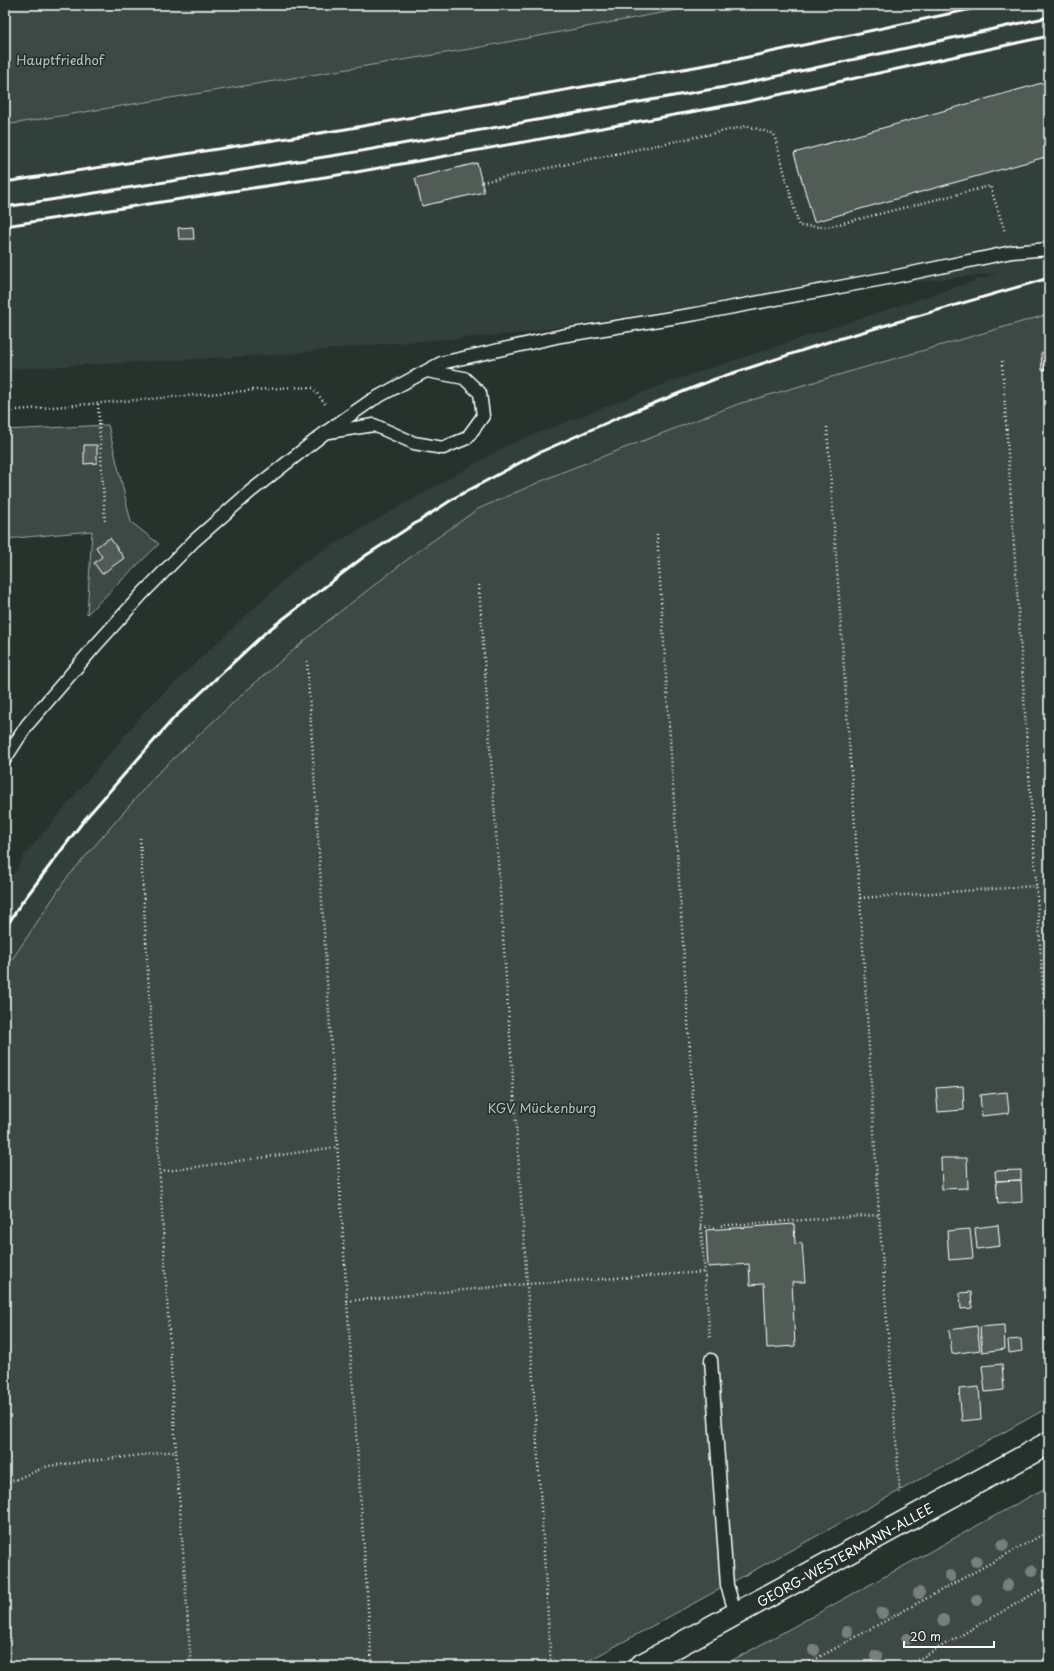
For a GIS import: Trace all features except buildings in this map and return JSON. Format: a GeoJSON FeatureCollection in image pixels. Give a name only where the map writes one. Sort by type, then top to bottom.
{"type":"FeatureCollection","features":[{"type":"Feature","properties":{"kind":"street","name":"GEORG-WESTERMANN-ALLEE"},"geometry":{"type":"LineString","coordinates":[[640,1666],[1049,1443]]}},
{"type":"Feature","properties":{"kind":"lane"},"geometry":{"type":"LineString","coordinates":[[5,759],[27,725],[94,646],[194,541],[251,491],[326,432],[372,400],[441,364],[561,336],[696,314],[892,277],[1012,252],[1049,249]]}},
{"type":"Feature","properties":{"kind":"lane"},"geometry":{"type":"LineString","coordinates":[[326,432],[374,425],[414,443],[443,448],[467,438],[483,416],[480,393],[464,378],[427,371]]}},
{"type":"Feature","properties":{"kind":"lane"},"geometry":{"type":"LineString","coordinates":[[711,1360],[728,1585],[736,1614]]}},
{"type":"Feature","properties":{"kind":"path"},"geometry":{"type":"LineString","coordinates":[[482,182],[748,126],[774,134],[799,226],[827,227],[990,186],[1006,235]]}},
{"type":"Feature","properties":{"kind":"path"},"geometry":{"type":"LineString","coordinates":[[1002,361],[1049,1080]]}},
{"type":"Feature","properties":{"kind":"path"},"geometry":{"type":"LineString","coordinates":[[5,411],[292,387],[313,388],[326,403],[330,416],[326,432]]}},
{"type":"Feature","properties":{"kind":"path"},"geometry":{"type":"LineString","coordinates":[[98,404],[105,522]]}},
{"type":"Feature","properties":{"kind":"path"},"geometry":{"type":"LineString","coordinates":[[827,427],[860,898],[879,1215],[900,1493]]}},
{"type":"Feature","properties":{"kind":"path"},"geometry":{"type":"LineString","coordinates":[[657,534],[701,1227],[711,1360]]}},
{"type":"Feature","properties":{"kind":"path"},"geometry":{"type":"LineString","coordinates":[[480,585],[528,1284],[551,1666]]}},
{"type":"Feature","properties":{"kind":"path"},"geometry":{"type":"LineString","coordinates":[[307,661],[346,1301],[372,1666]]}},
{"type":"Feature","properties":{"kind":"path"},"geometry":{"type":"LineString","coordinates":[[140,838],[176,1451],[191,1666]]}},
{"type":"Feature","properties":{"kind":"path"},"geometry":{"type":"LineString","coordinates":[[860,898],[1036,886]]}},
{"type":"Feature","properties":{"kind":"path"},"geometry":{"type":"LineString","coordinates":[[160,1172],[337,1147]]}},
{"type":"Feature","properties":{"kind":"path"},"geometry":{"type":"LineString","coordinates":[[701,1227],[879,1215]]}},
{"type":"Feature","properties":{"kind":"path"},"geometry":{"type":"LineString","coordinates":[[346,1301],[528,1284],[705,1272]]}},
{"type":"Feature","properties":{"kind":"path"},"geometry":{"type":"LineString","coordinates":[[5,1484],[48,1466],[176,1451]]}},
{"type":"Feature","properties":{"kind":"path"},"geometry":{"type":"LineString","coordinates":[[803,1666],[1049,1530]]}},
{"type":"Feature","properties":{"kind":"path"},"geometry":{"type":"LineString","coordinates":[[907,1666],[1049,1586]]}},
{"type":"Feature","properties":{"kind":"shaded area"},"geometry":{"type":"Polygon","coordinates":[[[703,5],[1049,5],[1049,314],[738,404],[560,473],[478,509],[421,549],[324,624],[247,690],[155,776],[66,879],[5,970],[5,889],[24,856],[147,709],[303,562],[504,447],[520,440],[675,380],[998,273],[666,310],[515,334],[368,345],[289,354],[5,369],[5,125],[470,49],[703,5]]]}},
{"type":"Feature","properties":{"kind":"green space","name":"Hauptfriedhof"},"geometry":{"type":"Polygon","coordinates":[[[5,5],[703,5],[470,49],[5,125],[5,5]]]}},
{"type":"Feature","properties":{"kind":"green space","name":"KGV Mückenburg"},"geometry":{"type":"Polygon","coordinates":[[[1049,314],[1049,1407],[579,1666],[5,1666],[5,970],[66,879],[155,776],[247,690],[324,624],[421,549],[478,509],[560,473],[738,404],[1049,314]]]}},
{"type":"Feature","properties":{"kind":"green space"},"geometry":{"type":"Polygon","coordinates":[[[108,425],[131,522],[159,544],[87,614],[92,531],[5,539],[5,430],[108,425]]]}},
{"type":"Feature","properties":{"kind":"green space"},"geometry":{"type":"Polygon","coordinates":[[[1049,1486],[1049,1666],[722,1666],[1049,1486]]]}},
{"type":"Feature","properties":{"kind":"railway"},"geometry":{"type":"LineString","coordinates":[[5,182],[346,129],[734,60],[990,5]]}},
{"type":"Feature","properties":{"kind":"railway"},"geometry":{"type":"LineString","coordinates":[[5,207],[350,153],[736,85],[1049,17]]}},
{"type":"Feature","properties":{"kind":"railway"},"geometry":{"type":"LineString","coordinates":[[5,226],[351,173],[741,103],[1049,36]]}},
{"type":"Feature","properties":{"kind":"railway"},"geometry":{"type":"LineString","coordinates":[[5,929],[20,905],[85,819],[174,718],[266,632],[365,556],[456,497],[538,453],[622,416],[715,379],[828,342],[1049,278]]}}]}
